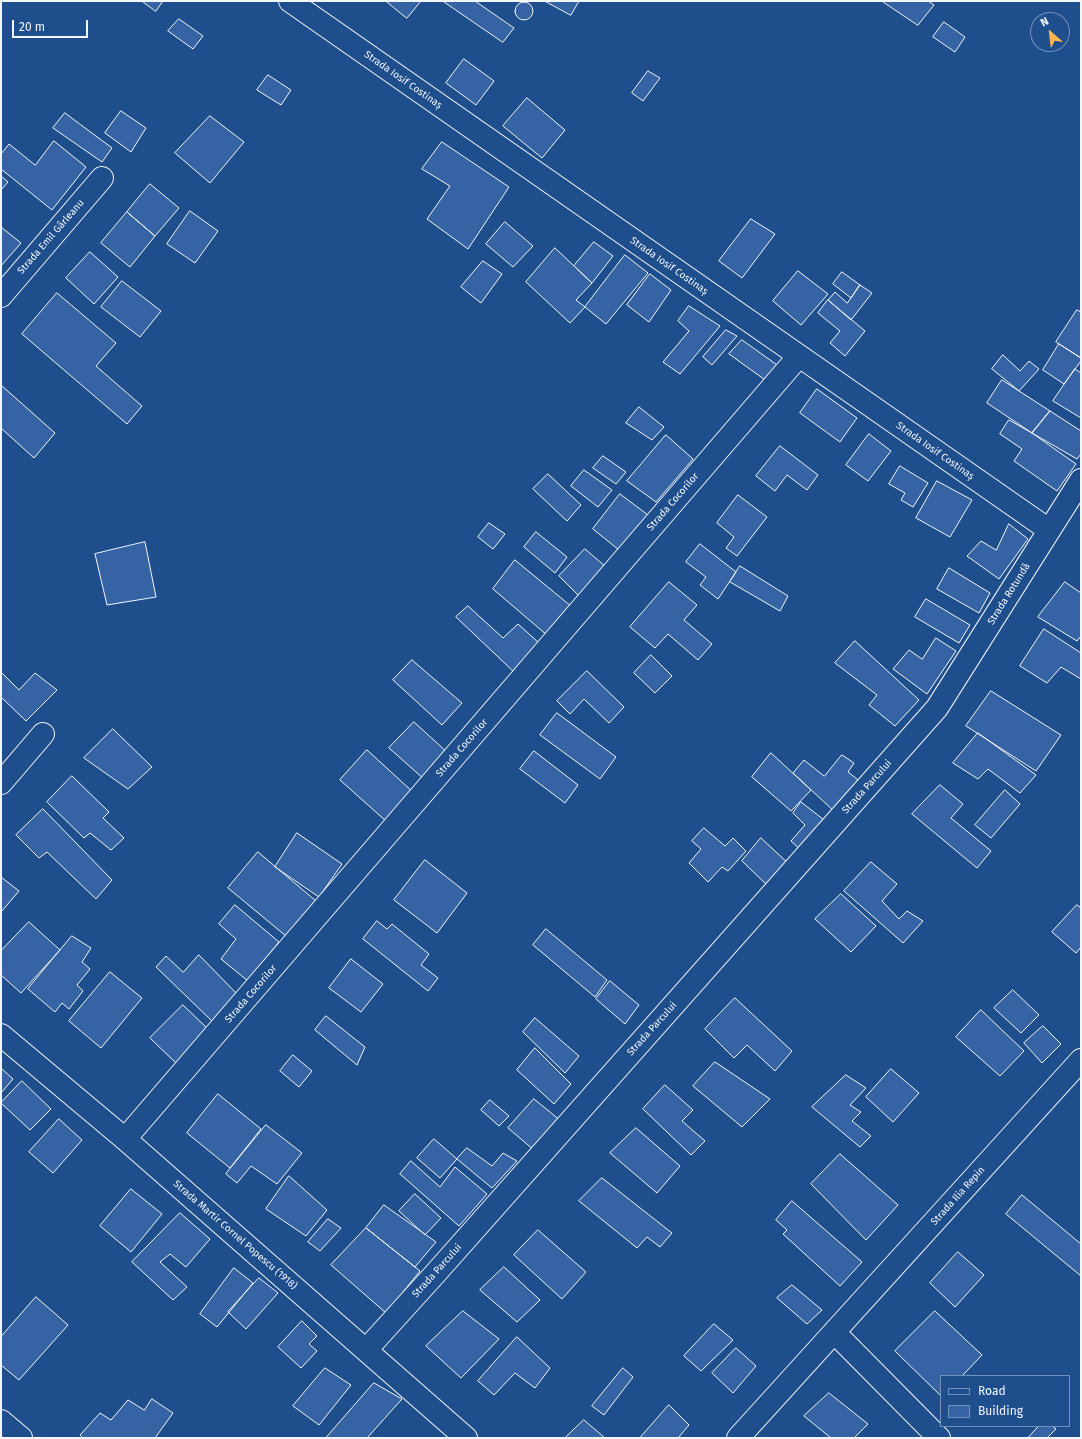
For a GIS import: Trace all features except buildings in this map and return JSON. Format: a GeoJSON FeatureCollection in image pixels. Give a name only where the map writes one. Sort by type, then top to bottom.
{"type":"FeatureCollection","features":[{"type":"Feature","properties":{"kind":"street","name":"Strada Iosif Costinaș"},"geometry":{"type":"LineString","coordinates":[[290,1],[1049,530]]}},
{"type":"Feature","properties":{"kind":"street","name":"Strada Emil Gârleanu"},"geometry":{"type":"LineString","coordinates":[[1,296],[102,178]]}},
{"type":"Feature","properties":{"kind":"street","name":"Strada Cocorilor"},"geometry":{"type":"LineString","coordinates":[[125,1140],[799,356]]}},
{"type":"Feature","properties":{"kind":"street","name":"Strada Rotundă"},"geometry":{"type":"LineString","coordinates":[[937,708],[1081,480]]}},
{"type":"Feature","properties":{"kind":"street","name":"Strada Parcului"},"geometry":{"type":"LineString","coordinates":[[366,1350],[434,1276],[937,708]]}},
{"type":"Feature","properties":{"kind":"street"},"geometry":{"type":"LineString","coordinates":[[1,783],[43,734]]}},
{"type":"Feature","properties":{"kind":"street","name":"Strada Martir Cornel Popescu (1918)"},"geometry":{"type":"LineString","coordinates":[[1,1035],[125,1140],[466,1438]]}},
{"type":"Feature","properties":{"kind":"street","name":"Strada Ilia Repin"},"geometry":{"type":"LineString","coordinates":[[738,1438],[1081,1060]]}},
{"type":"Feature","properties":{"kind":"street"},"geometry":{"type":"LineString","coordinates":[[834,1332],[939,1438]]}},
{"type":"Feature","properties":{"kind":"street"},"geometry":{"type":"LineString","coordinates":[[1,1421],[21,1438]]}}]}
